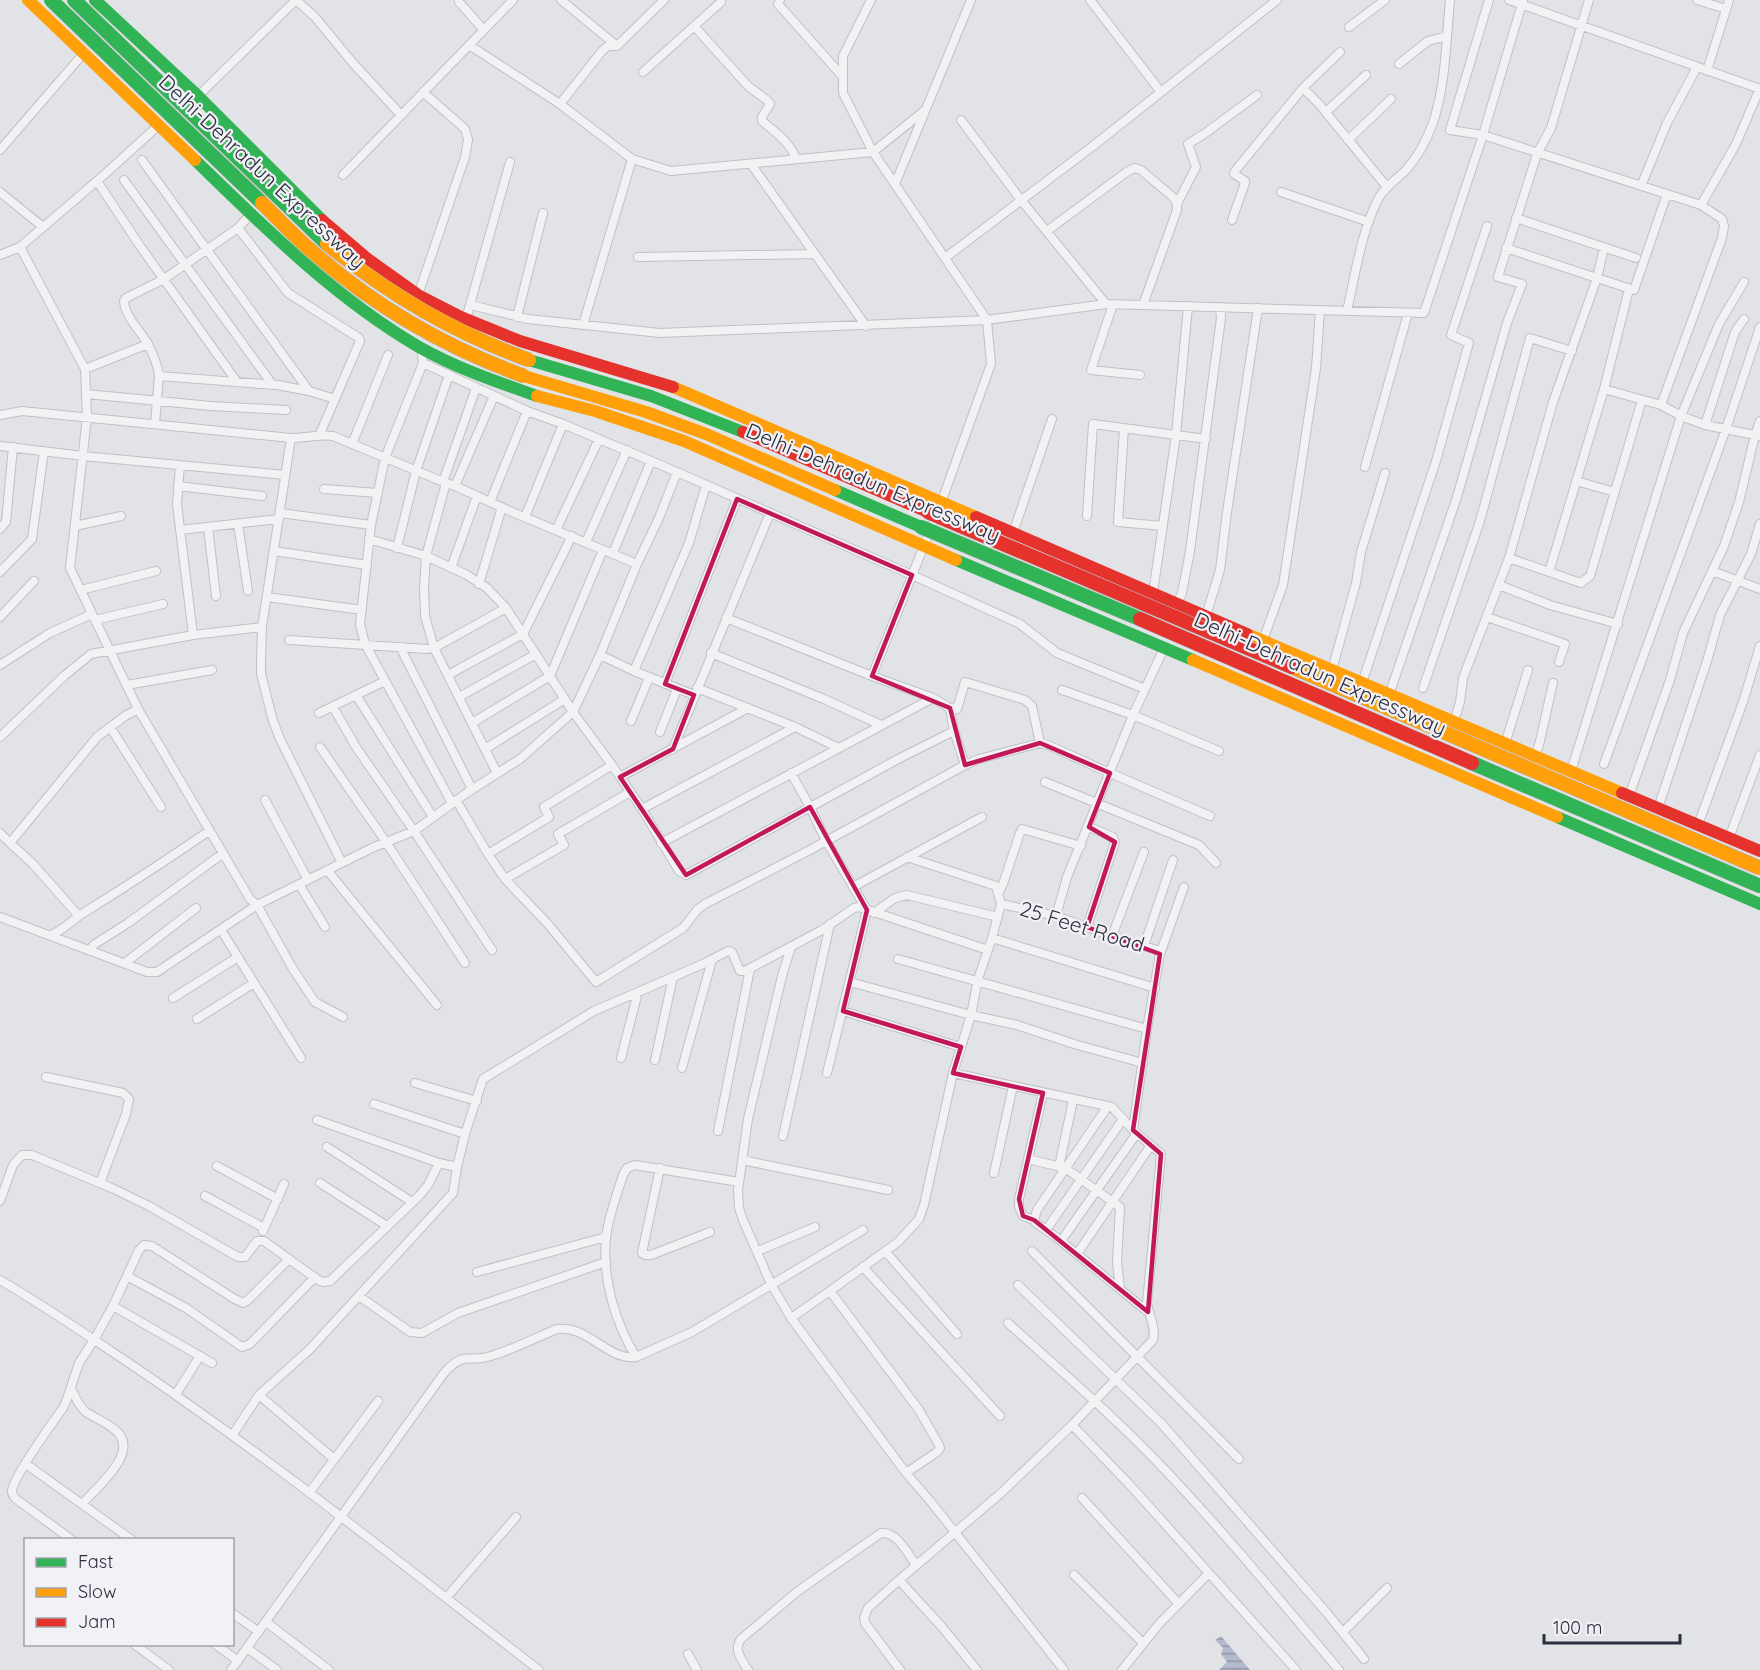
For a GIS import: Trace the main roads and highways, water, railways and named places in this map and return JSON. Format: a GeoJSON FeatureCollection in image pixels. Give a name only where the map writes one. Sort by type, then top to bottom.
{"type":"FeatureCollection","features":[{"type":"Feature","properties":{"kind":"main road"},"geometry":{"type":"LineString","coordinates":[[28,0],[250,214],[335,290],[382,324],[421,348],[479,376],[684,441],[1760,904]]}},
{"type":"Feature","properties":{"kind":"main road","name":"Delhi-Dehradun Expressway"},"geometry":{"type":"LineString","coordinates":[[51,0],[313,253],[365,295],[427,335],[499,367],[646,412],[706,434],[1760,886]]}},
{"type":"Feature","properties":{"kind":"main road","name":"Delhi-Dehradun Expressway"},"geometry":{"type":"LineString","coordinates":[[74,0],[324,241],[367,277],[435,320],[472,339],[505,352],[651,396],[712,419],[1760,868]]}},
{"type":"Feature","properties":{"kind":"main road"},"geometry":{"type":"LineString","coordinates":[[95,0],[198,96],[325,223],[369,260],[418,295],[469,312],[520,341],[678,389],[1362,683],[1393,684],[1455,718],[1509,733],[1538,748],[1574,761],[1701,817],[1731,831],[1760,851]]}},
{"type":"Feature","properties":{"kind":"main road"},"geometry":{"type":"LineString","coordinates":[[159,125],[198,96]]}},
{"type":"Feature","properties":{"kind":"water"},"geometry":{"type":"Polygon","coordinates":[[[1221,1636],[1250,1670],[1219,1670],[1227,1662],[1221,1654],[1223,1648],[1215,1640],[1221,1636]]]}}]}
